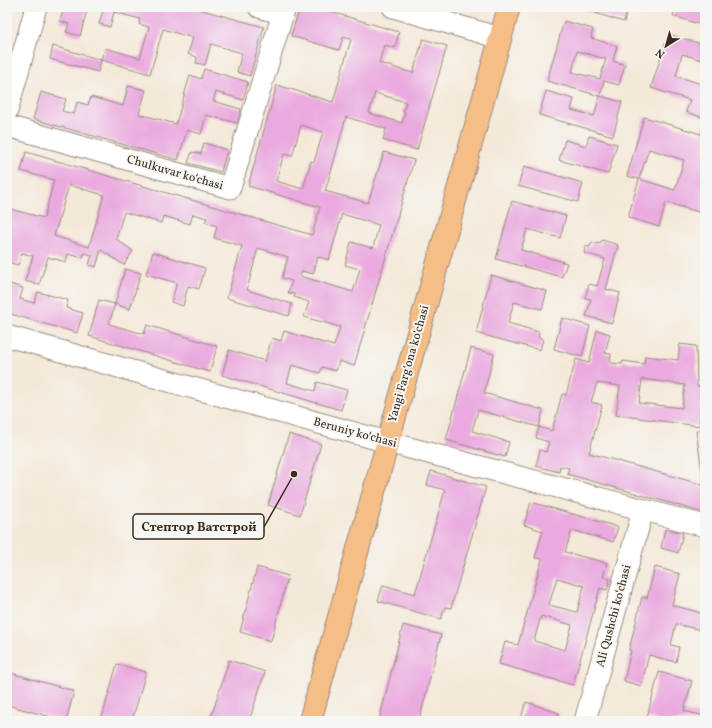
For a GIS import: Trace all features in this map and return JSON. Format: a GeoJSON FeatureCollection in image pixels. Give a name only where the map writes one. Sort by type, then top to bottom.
{"type":"FeatureCollection","features":[{"type":"Feature","properties":{"kind":"main road","name":"Yangi Fargʻona koʻchasi"},"geometry":{"type":"LineString","coordinates":[[310,721],[509,7]]}},
{"type":"Feature","properties":{"kind":"street"},"geometry":{"type":"LineString","coordinates":[[7,111],[36,7]]}},
{"type":"Feature","properties":{"kind":"street"},"geometry":{"type":"LineString","coordinates":[[259,7],[284,11]]}},
{"type":"Feature","properties":{"kind":"street"},"geometry":{"type":"LineString","coordinates":[[393,7],[500,38]]}},
{"type":"Feature","properties":{"kind":"street","name":"Chulkuvar koʻchasi"},"geometry":{"type":"LineString","coordinates":[[7,126],[230,188],[284,11]]}},
{"type":"Feature","properties":{"kind":"street","name":"Beruniy koʻchasi"},"geometry":{"type":"LineString","coordinates":[[7,336],[387,442],[705,526]]}},
{"type":"Feature","properties":{"kind":"street","name":"Ali Qushchi koʻchasi"},"geometry":{"type":"LineString","coordinates":[[585,721],[643,510]]}},
{"type":"Feature","properties":{"kind":"building"},"geometry":{"type":"Polygon","coordinates":[[[64,7],[88,7],[80,36],[66,32],[69,24],[60,21],[64,7]]]}},
{"type":"Feature","properties":{"kind":"building"},"geometry":{"type":"Polygon","coordinates":[[[104,7],[191,7],[264,27],[250,76],[237,72],[242,53],[211,44],[205,65],[196,63],[197,57],[188,54],[193,38],[163,29],[150,74],[101,60],[105,48],[140,58],[149,27],[139,24],[140,19],[114,12],[110,27],[99,24],[104,7]]]}},
{"type":"Feature","properties":{"kind":"building"},"geometry":{"type":"Polygon","coordinates":[[[300,7],[314,7],[399,32],[395,48],[384,45],[379,63],[413,73],[423,39],[447,46],[417,150],[383,140],[386,129],[346,117],[325,191],[368,203],[384,152],[414,160],[354,366],[339,361],[336,371],[322,367],[320,373],[292,365],[287,383],[315,391],[317,382],[347,390],[341,410],[222,375],[229,350],[265,361],[272,338],[281,341],[284,331],[334,346],[340,327],[304,317],[309,302],[294,297],[295,294],[288,293],[292,281],[282,278],[288,257],[258,248],[247,290],[292,304],[289,316],[227,298],[242,246],[214,238],[217,226],[205,222],[207,218],[193,214],[190,224],[163,216],[161,223],[124,212],[116,239],[133,251],[124,265],[101,250],[96,267],[89,265],[92,255],[84,253],[83,258],[68,254],[66,262],[48,257],[39,285],[25,281],[33,256],[22,253],[18,265],[7,262],[7,218],[10,209],[44,218],[54,180],[21,171],[26,152],[312,235],[320,207],[248,186],[277,85],[333,102],[351,39],[343,37],[339,50],[291,36],[300,7]],[[375,93],[369,113],[402,123],[406,102],[375,93]],[[301,125],[292,156],[284,154],[276,181],[303,189],[311,161],[314,162],[323,132],[301,125]],[[69,185],[54,236],[89,247],[104,195],[69,185]],[[342,214],[329,260],[318,257],[313,274],[302,271],[300,276],[353,292],[360,269],[345,265],[351,242],[373,248],[379,225],[342,214]]]}},
{"type":"Feature","properties":{"kind":"building"},"geometry":{"type":"Polygon","coordinates":[[[576,7],[628,7],[624,22],[576,7]]]}},
{"type":"Feature","properties":{"kind":"building"},"geometry":{"type":"Polygon","coordinates":[[[675,7],[705,7],[705,26],[673,16],[675,7]]]}},
{"type":"Feature","properties":{"kind":"building"},"geometry":{"type":"Polygon","coordinates":[[[564,21],[593,29],[591,38],[617,46],[613,61],[625,65],[619,85],[604,81],[600,96],[547,81],[564,21]],[[577,51],[572,72],[600,79],[606,59],[577,51]]]}},
{"type":"Feature","properties":{"kind":"building"},"geometry":{"type":"Polygon","coordinates":[[[668,34],[705,45],[705,61],[682,54],[676,76],[705,85],[705,118],[686,112],[690,100],[651,88],[668,34]]]}},
{"type":"Feature","properties":{"kind":"building"},"geometry":{"type":"Polygon","coordinates":[[[53,46],[101,60],[98,72],[50,59],[53,46]]]}},
{"type":"Feature","properties":{"kind":"building"},"geometry":{"type":"Polygon","coordinates":[[[204,69],[248,82],[243,100],[216,92],[213,101],[241,109],[237,123],[206,115],[201,134],[187,130],[178,160],[33,119],[41,92],[66,99],[62,111],[74,114],[77,102],[88,105],[91,97],[123,106],[128,86],[146,90],[139,114],[176,124],[190,75],[201,79],[204,69]]]}},
{"type":"Feature","properties":{"kind":"building"},"geometry":{"type":"Polygon","coordinates":[[[546,91],[574,99],[571,110],[594,116],[600,96],[622,102],[613,136],[539,115],[546,91]]]}},
{"type":"Feature","properties":{"kind":"building"},"geometry":{"type":"Polygon","coordinates":[[[644,117],[701,134],[705,121],[705,214],[666,202],[659,227],[628,217],[639,179],[627,176],[644,117]],[[649,149],[639,179],[675,190],[684,160],[649,149]]]}},
{"type":"Feature","properties":{"kind":"building"},"geometry":{"type":"Polygon","coordinates":[[[589,136],[617,144],[608,174],[559,160],[565,140],[586,146],[589,136]]]}},
{"type":"Feature","properties":{"kind":"building"},"geometry":{"type":"Polygon","coordinates":[[[204,143],[227,150],[221,172],[188,163],[192,152],[201,154],[204,143]]]}},
{"type":"Feature","properties":{"kind":"building"},"geometry":{"type":"Polygon","coordinates":[[[524,166],[583,183],[578,202],[518,186],[524,166]]]}},
{"type":"Feature","properties":{"kind":"building"},"geometry":{"type":"Polygon","coordinates":[[[512,201],[566,216],[560,238],[527,229],[521,250],[567,263],[562,277],[496,259],[512,201]]]}},
{"type":"Feature","properties":{"kind":"building"},"geometry":{"type":"Polygon","coordinates":[[[602,240],[618,245],[606,289],[620,293],[612,323],[586,316],[591,299],[585,298],[589,284],[597,286],[605,259],[584,253],[586,246],[590,247],[592,242],[600,244],[602,240]]]}},
{"type":"Feature","properties":{"kind":"building"},"geometry":{"type":"Polygon","coordinates":[[[153,252],[205,268],[199,289],[188,286],[183,306],[171,302],[177,283],[146,274],[153,252]]]}},
{"type":"Feature","properties":{"kind":"building"},"geometry":{"type":"Polygon","coordinates":[[[125,269],[141,273],[130,309],[115,304],[125,269]]]}},
{"type":"Feature","properties":{"kind":"building"},"geometry":{"type":"Polygon","coordinates":[[[491,275],[547,291],[542,309],[514,302],[508,323],[539,332],[538,337],[543,339],[540,350],[476,333],[491,275]]]}},
{"type":"Feature","properties":{"kind":"building"},"geometry":{"type":"Polygon","coordinates":[[[7,283],[23,288],[20,299],[34,303],[38,292],[68,300],[66,308],[83,313],[77,333],[7,313],[7,283]]]}},
{"type":"Feature","properties":{"kind":"building"},"geometry":{"type":"Polygon","coordinates":[[[99,300],[115,304],[109,324],[144,334],[147,325],[217,346],[210,372],[89,336],[99,300]]]}},
{"type":"Feature","properties":{"kind":"building"},"geometry":{"type":"Polygon","coordinates":[[[562,318],[590,326],[582,357],[554,349],[562,318]]]}},
{"type":"Feature","properties":{"kind":"building"},"geometry":{"type":"Polygon","coordinates":[[[597,330],[610,334],[605,353],[611,354],[610,363],[622,364],[623,361],[644,364],[645,356],[678,360],[680,344],[696,346],[697,386],[703,387],[699,426],[616,415],[620,386],[597,383],[591,402],[602,405],[589,453],[704,485],[696,431],[705,430],[705,513],[567,474],[569,468],[560,466],[559,472],[536,466],[540,450],[546,452],[549,442],[536,438],[539,427],[552,431],[562,394],[566,395],[576,359],[589,363],[597,330]],[[642,379],[639,403],[682,408],[685,385],[642,379]]]}},
{"type":"Feature","properties":{"kind":"building"},"geometry":{"type":"Polygon","coordinates":[[[471,348],[494,354],[484,393],[543,410],[539,427],[478,410],[472,431],[509,442],[505,457],[446,440],[471,348]]]}},
{"type":"Feature","properties":{"kind":"building"},"geometry":{"type":"Polygon","coordinates":[[[289,434],[321,444],[300,515],[268,505],[289,434]]]}},
{"type":"Feature","properties":{"kind":"building"},"geometry":{"type":"Polygon","coordinates":[[[431,471],[486,487],[451,608],[445,607],[441,619],[378,601],[383,585],[415,594],[445,490],[427,485],[431,471]]]}},
{"type":"Feature","properties":{"kind":"building"},"geometry":{"type":"Polygon","coordinates":[[[531,502],[618,527],[613,542],[572,530],[565,552],[607,563],[603,577],[610,579],[607,590],[600,588],[573,685],[499,664],[505,642],[518,645],[542,559],[535,558],[543,531],[524,525],[531,502]],[[557,578],[549,605],[577,612],[584,586],[557,578]],[[541,616],[534,641],[565,650],[572,625],[541,616]]]}},
{"type":"Feature","properties":{"kind":"building"},"geometry":{"type":"Polygon","coordinates":[[[665,529],[683,533],[678,553],[661,548],[665,529]]]}},
{"type":"Feature","properties":{"kind":"building"},"geometry":{"type":"Polygon","coordinates":[[[257,567],[288,576],[271,641],[240,632],[257,567]]]}},
{"type":"Feature","properties":{"kind":"building"},"geometry":{"type":"Polygon","coordinates":[[[655,567],[680,574],[672,605],[705,614],[705,631],[676,624],[671,645],[679,647],[676,662],[649,655],[641,686],[624,681],[631,651],[629,650],[642,597],[647,598],[655,567]]]}},
{"type":"Feature","properties":{"kind":"building"},"geometry":{"type":"Polygon","coordinates":[[[403,625],[441,635],[419,721],[379,721],[403,625]]]}},
{"type":"Feature","properties":{"kind":"building"},"geometry":{"type":"Polygon","coordinates":[[[229,660],[265,672],[249,721],[210,721],[229,660]]]}},
{"type":"Feature","properties":{"kind":"building"},"geometry":{"type":"Polygon","coordinates":[[[117,664],[146,672],[132,721],[101,721],[117,664]]]}},
{"type":"Feature","properties":{"kind":"building"},"geometry":{"type":"Polygon","coordinates":[[[7,672],[74,691],[66,721],[7,705],[7,672]]]}},
{"type":"Feature","properties":{"kind":"building"},"geometry":{"type":"Polygon","coordinates":[[[659,672],[692,681],[684,711],[705,716],[705,721],[660,721],[647,717],[659,672]]]}},
{"type":"Feature","properties":{"kind":"building"},"geometry":{"type":"Polygon","coordinates":[[[526,702],[559,713],[556,721],[520,721],[526,702]]]}},
{"type":"Feature","properties":{"kind":"place","name":"Стептор Ватстрой"},"geometry":{"type":"Point","coordinates":[294,474]}}]}
